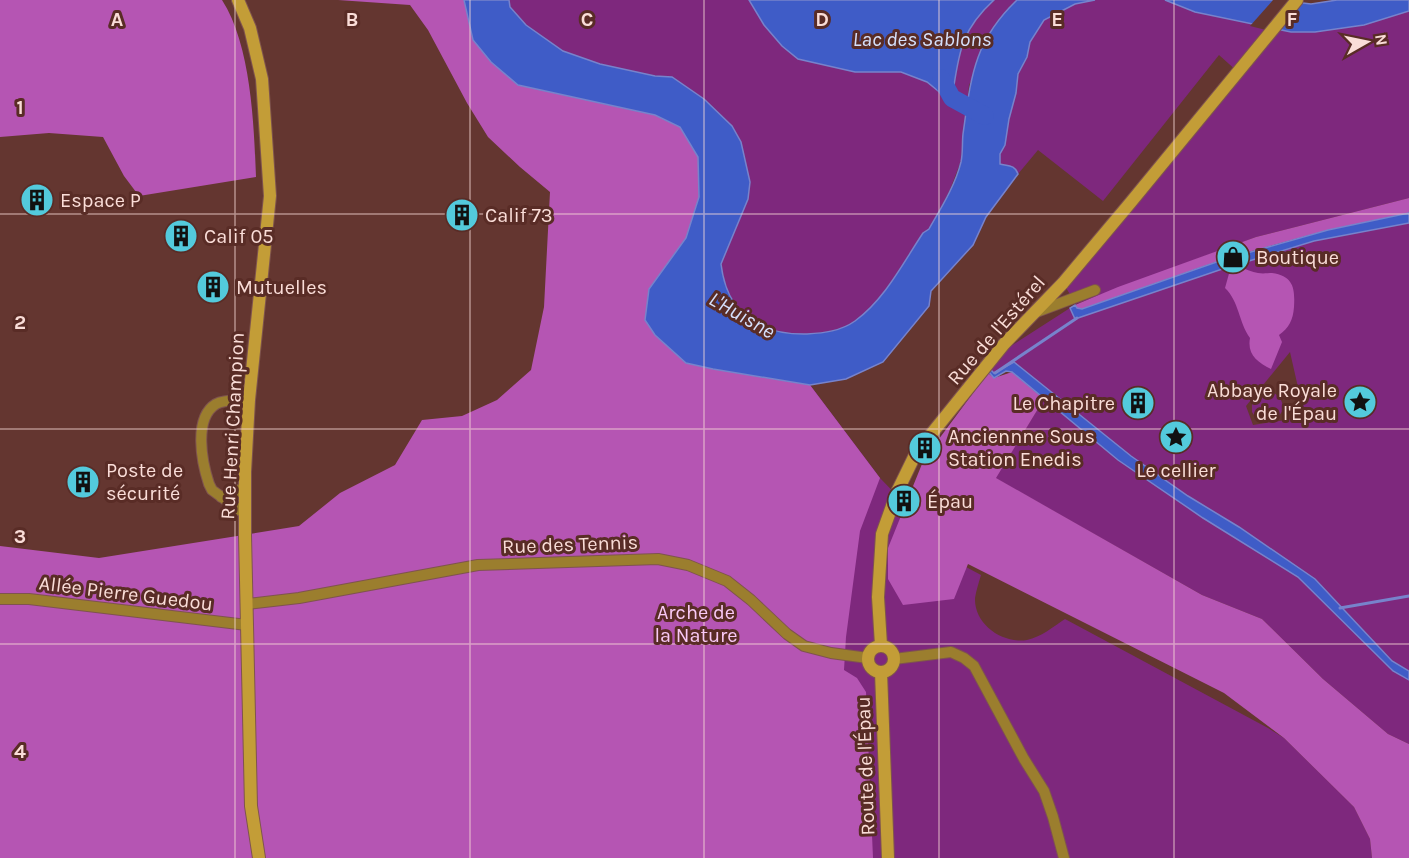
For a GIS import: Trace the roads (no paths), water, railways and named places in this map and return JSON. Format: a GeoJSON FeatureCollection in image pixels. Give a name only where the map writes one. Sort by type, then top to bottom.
{"type":"FeatureCollection","features":[{"type":"Feature","properties":{"kind":"street","name":"Rue Henri Champion"},"geometry":{"type":"LineString","coordinates":[[238,0],[250,28],[261,79],[270,196],[249,400],[245,486],[251,806],[259,858]]}},
{"type":"Feature","properties":{"kind":"street","name":"Rue de l'Estérel"},"geometry":{"type":"LineString","coordinates":[[881,645],[878,597],[882,534],[897,492],[916,453],[1004,344],[1063,283],[1297,0]]}},
{"type":"Feature","properties":{"kind":"street"},"geometry":{"type":"LineString","coordinates":[[1034,314],[1095,290]]}},
{"type":"Feature","properties":{"kind":"street"},"geometry":{"type":"LineString","coordinates":[[245,514],[212,490],[206,477],[202,455],[202,425],[208,411],[216,404],[249,400]]}},
{"type":"Feature","properties":{"kind":"street"},"geometry":{"type":"LineString","coordinates":[[221,497],[237,492],[245,486]]}},
{"type":"Feature","properties":{"kind":"street","name":"Rue des Tennis"},"geometry":{"type":"LineString","coordinates":[[247,604],[299,598],[478,565],[658,559],[688,565],[727,581],[804,646],[831,653],[868,658]]}},
{"type":"Feature","properties":{"kind":"street","name":"Allée Pierre Guedou"},"geometry":{"type":"LineString","coordinates":[[0,599],[29,598],[247,625]]}},
{"type":"Feature","properties":{"kind":"street"},"geometry":{"type":"LineString","coordinates":[[881,645],[891,650],[894,659],[889,669],[881,672],[870,666],[868,658],[872,649],[881,645]]}},
{"type":"Feature","properties":{"kind":"street"},"geometry":{"type":"LineString","coordinates":[[894,659],[951,652],[974,666],[1024,759],[1044,791],[1064,858]]}},
{"type":"Feature","properties":{"kind":"street","name":"Route de l'Épau"},"geometry":{"type":"LineString","coordinates":[[881,672],[888,858]]}},
{"type":"Feature","properties":{"kind":"water","name":"L'Huisne"},"geometry":{"type":"Polygon","coordinates":[[[464,0],[509,0],[510,7],[526,25],[563,51],[600,64],[655,76],[672,77],[704,99],[732,126],[741,142],[750,182],[748,199],[721,264],[724,281],[730,296],[748,318],[774,331],[807,334],[844,327],[866,312],[893,280],[923,233],[929,229],[943,205],[961,162],[963,134],[976,62],[991,31],[1002,16],[1017,0],[1095,0],[1075,4],[1044,20],[1030,42],[1027,57],[1018,74],[1005,145],[1000,154],[1000,164],[1013,167],[1018,174],[986,217],[973,245],[931,291],[929,306],[883,362],[846,379],[810,385],[686,363],[655,335],[645,320],[649,289],[686,238],[699,197],[698,157],[680,127],[655,115],[518,85],[491,62],[473,40],[464,0]]]}},
{"type":"Feature","properties":{"kind":"water","name":"Lac des Sablons"},"geometry":{"type":"Polygon","coordinates":[[[749,0],[994,0],[982,12],[967,34],[959,57],[952,98],[948,99],[927,82],[901,72],[855,72],[798,59],[782,46],[764,25],[749,0]]]}},
{"type":"Feature","properties":{"kind":"water"},"geometry":{"type":"Polygon","coordinates":[[[1165,0],[1279,0],[1311,4],[1337,0],[1409,0],[1409,11],[1364,25],[1315,32],[1291,32],[1195,12],[1165,0]]]}},
{"type":"Feature","properties":{"kind":"water"},"geometry":{"type":"Polygon","coordinates":[[[1409,213],[1409,223],[1314,241],[1249,261],[1247,253],[1328,230],[1409,213]]]}},
{"type":"Feature","properties":{"kind":"water"},"geometry":{"type":"Polygon","coordinates":[[[1241,254],[1243,262],[1075,319],[1070,308],[1075,305],[1082,309],[1228,258],[1230,264],[1239,261],[1238,255],[1241,254]]]}},
{"type":"Feature","properties":{"kind":"water"},"geometry":{"type":"Polygon","coordinates":[[[1014,362],[1131,456],[1315,579],[1392,661],[1409,671],[1409,680],[1393,671],[1298,577],[1203,518],[1118,460],[1012,372],[1006,371],[994,378],[988,371],[990,369],[994,373],[1014,362]]]}},
{"type":"Feature","properties":{"kind":"waterway"},"geometry":{"type":"LineString","coordinates":[[941,78],[952,98],[985,116]]}},
{"type":"Feature","properties":{"kind":"waterway"},"geometry":{"type":"LineString","coordinates":[[995,373],[1077,318]]}},
{"type":"Feature","properties":{"kind":"waterway"},"geometry":{"type":"LineString","coordinates":[[1340,608],[1409,596]]}},
{"type":"Feature","properties":{"kind":"place","name":"Espace P"},"geometry":{"type":"Point","coordinates":[37,200]}},
{"type":"Feature","properties":{"kind":"place","name":"Calif 73"},"geometry":{"type":"Point","coordinates":[462,215]}},
{"type":"Feature","properties":{"kind":"place","name":"Calif 05"},"geometry":{"type":"Point","coordinates":[181,236]}},
{"type":"Feature","properties":{"kind":"place","name":"Boutique"},"geometry":{"type":"Point","coordinates":[1233,257]}},
{"type":"Feature","properties":{"kind":"place","name":"Mutuelles"},"geometry":{"type":"Point","coordinates":[213,287]}},
{"type":"Feature","properties":{"kind":"place","name":"Abbaye Royale de l'Épau"},"geometry":{"type":"Point","coordinates":[1360,402]}},
{"type":"Feature","properties":{"kind":"place","name":"Le Chapitre"},"geometry":{"type":"Point","coordinates":[1138,403]}},
{"type":"Feature","properties":{"kind":"place","name":"Le cellier"},"geometry":{"type":"Point","coordinates":[1176,437]}},
{"type":"Feature","properties":{"kind":"place","name":"Anciennne Sous Station Enedis"},"geometry":{"type":"Point","coordinates":[925,448]}},
{"type":"Feature","properties":{"kind":"place","name":"Poste de sécurité"},"geometry":{"type":"Point","coordinates":[83,482]}},
{"type":"Feature","properties":{"kind":"place","name":"Épau"},"geometry":{"type":"Point","coordinates":[904,501]}},
{"type":"Feature","properties":{"kind":"park label","name":"Arche de la Nature"},"geometry":{"type":"Point","coordinates":[696,624]}}]}
